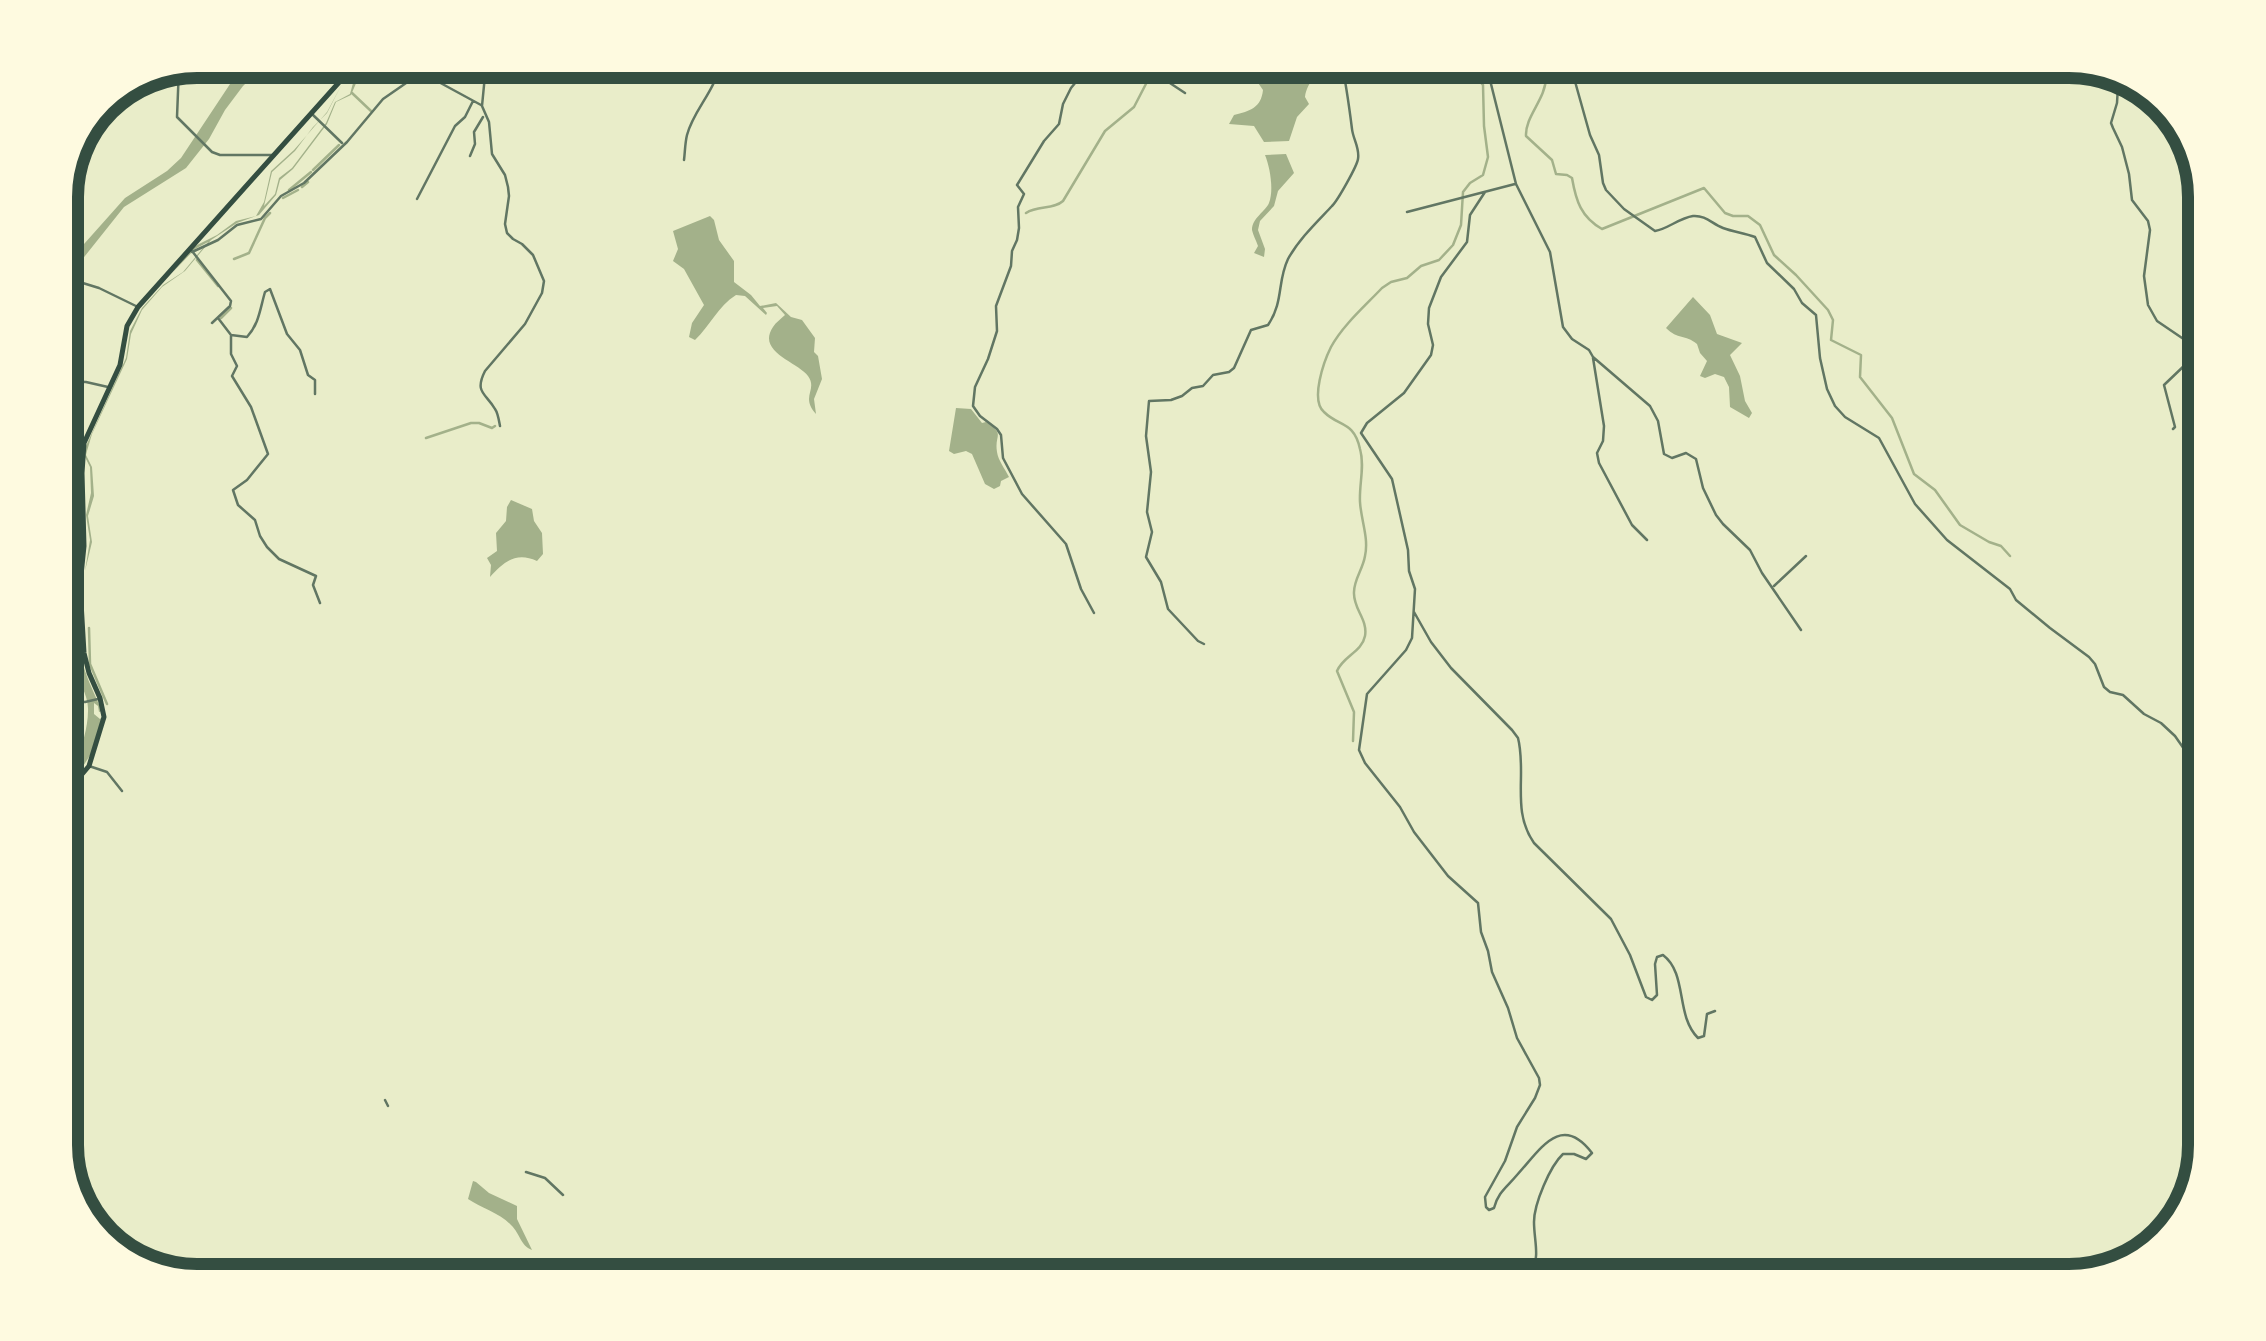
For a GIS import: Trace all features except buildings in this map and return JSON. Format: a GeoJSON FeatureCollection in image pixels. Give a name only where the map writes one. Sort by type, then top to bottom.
{"type":"FeatureCollection","features":[{"type":"Feature","properties":{"kind":"main road"},"geometry":{"type":"LineString","coordinates":[[78,778],[85,769],[104,717],[84,652],[80,585],[84,546],[83,452],[88,432],[120,365],[127,326],[138,307],[193,253],[343,78]]}},
{"type":"Feature","properties":{"kind":"street"},"geometry":{"type":"LineString","coordinates":[[212,323],[231,301],[193,253],[237,225],[261,219],[282,196],[304,183],[409,78],[435,80],[483,111],[492,154],[505,174],[510,196],[507,232],[533,254],[544,281],[542,293],[524,324],[481,380],[484,397],[496,410],[500,426]]}},
{"type":"Feature","properties":{"kind":"street"},"geometry":{"type":"LineString","coordinates":[[470,156],[483,111],[485,78]]}},
{"type":"Feature","properties":{"kind":"street"},"geometry":{"type":"LineString","coordinates":[[684,160],[687,133],[717,78]]}},
{"type":"Feature","properties":{"kind":"street"},"geometry":{"type":"LineString","coordinates":[[1079,78],[1063,104],[1059,124],[1017,185],[1024,194],[1018,207],[1017,240],[996,306],[997,332],[977,380],[973,406],[998,429],[1003,458],[1022,494],[1066,544],[1094,613]]}},
{"type":"Feature","properties":{"kind":"street"},"geometry":{"type":"LineString","coordinates":[[1166,78],[1186,92]]}},
{"type":"Feature","properties":{"kind":"street"},"geometry":{"type":"LineString","coordinates":[[1204,644],[1168,609],[1161,582],[1146,557],[1152,532],[1147,512],[1149,401],[1171,400],[1203,386],[1213,375],[1229,372],[1251,330],[1268,325],[1275,315],[1290,256],[1334,204],[1359,156],[1345,78]]}},
{"type":"Feature","properties":{"kind":"street"},"geometry":{"type":"LineString","coordinates":[[1490,78],[1516,184],[1550,252],[1563,326],[1592,357],[1604,426],[1597,454],[1599,463],[1632,525],[1647,540]]}},
{"type":"Feature","properties":{"kind":"street"},"geometry":{"type":"LineString","coordinates":[[1574,78],[1590,136],[1600,156],[1603,183],[1614,200],[1655,231],[1698,216],[1755,238],[1767,263],[1816,316],[1820,358],[1835,406],[1845,417],[1879,438],[1915,504],[1947,540],[2089,657],[2104,687],[2161,723],[2188,755]]}},
{"type":"Feature","properties":{"kind":"street"},"geometry":{"type":"LineString","coordinates":[[178,80],[177,117],[205,146],[220,155],[274,155]]}},
{"type":"Feature","properties":{"kind":"street"},"geometry":{"type":"LineString","coordinates":[[2118,88],[2112,128],[2122,147],[2132,200],[2148,222],[2144,276],[2148,305],[2157,321],[2188,346],[2186,364],[2164,385],[2173,428]]}},
{"type":"Feature","properties":{"kind":"street"},"geometry":{"type":"LineString","coordinates":[[417,199],[454,126],[465,117],[472,103]]}},
{"type":"Feature","properties":{"kind":"street"},"geometry":{"type":"LineString","coordinates":[[311,113],[344,144]]}},
{"type":"Feature","properties":{"kind":"street"},"geometry":{"type":"LineString","coordinates":[[1407,212],[1516,184]]}},
{"type":"Feature","properties":{"kind":"street"},"geometry":{"type":"LineString","coordinates":[[1486,192],[1470,215],[1467,242],[1441,277],[1429,308],[1431,354],[1404,393],[1367,423],[1361,433],[1388,472],[1396,493],[1408,550],[1408,571],[1415,589],[1410,644],[1367,694],[1360,750],[1414,832],[1448,876],[1478,903],[1492,972],[1517,1038],[1539,1078],[1535,1098],[1485,1197],[1486,1207],[1494,1208],[1498,1195],[1540,1147],[1556,1136],[1576,1138],[1592,1154],[1586,1159],[1563,1154],[1555,1163],[1534,1215],[1535,1264]]}},
{"type":"Feature","properties":{"kind":"street"},"geometry":{"type":"LineString","coordinates":[[78,281],[138,307]]}},
{"type":"Feature","properties":{"kind":"street"},"geometry":{"type":"LineString","coordinates":[[230,335],[247,337],[254,329],[265,292],[270,289],[287,334],[300,350],[308,375],[315,380],[316,394]]}},
{"type":"Feature","properties":{"kind":"street"},"geometry":{"type":"LineString","coordinates":[[218,318],[230,335],[231,354],[238,366],[232,376],[251,407],[268,454],[234,490],[238,505],[255,520],[262,540],[279,559],[316,576],[313,585],[320,603]]}},
{"type":"Feature","properties":{"kind":"street"},"geometry":{"type":"LineString","coordinates":[[1592,357],[1650,406],[1658,420],[1664,454],[1696,458],[1703,488],[1716,515],[1750,550],[1802,630]]}},
{"type":"Feature","properties":{"kind":"street"},"geometry":{"type":"LineString","coordinates":[[78,381],[110,388]]}},
{"type":"Feature","properties":{"kind":"street"},"geometry":{"type":"LineString","coordinates":[[1773,588],[1806,556]]}},
{"type":"Feature","properties":{"kind":"street"},"geometry":{"type":"LineString","coordinates":[[1413,611],[1451,668],[1518,738],[1522,818],[1527,833],[1611,919],[1646,997],[1652,1000],[1657,995],[1654,964],[1663,955],[1673,966],[1688,1026],[1698,1038],[1704,1036],[1707,1014],[1714,1011]]}},
{"type":"Feature","properties":{"kind":"street"},"geometry":{"type":"LineString","coordinates":[[78,702],[99,699]]}},
{"type":"Feature","properties":{"kind":"street"},"geometry":{"type":"LineString","coordinates":[[78,766],[108,772],[122,791]]}},
{"type":"Feature","properties":{"kind":"street"},"geometry":{"type":"LineString","coordinates":[[385,1100],[388,1106]]}},
{"type":"Feature","properties":{"kind":"street"},"geometry":{"type":"LineString","coordinates":[[526,1172],[545,1178],[562,1195]]}},
{"type":"Feature","properties":{"kind":"shaded area"},"geometry":{"type":"Polygon","coordinates":[[[234,78],[251,78],[186,168],[124,207],[78,265],[78,251],[125,198],[181,158],[234,78]]]}},
{"type":"Feature","properties":{"kind":"shaded area"},"geometry":{"type":"Polygon","coordinates":[[[354,78],[359,78],[351,95],[336,102],[327,124],[293,169],[280,180],[276,195],[259,215],[237,223],[211,240],[185,271],[162,287],[142,310],[131,334],[127,359],[86,455],[92,467],[94,496],[88,516],[92,542],[85,571],[90,540],[86,515],[91,493],[90,467],[85,457],[86,446],[126,358],[130,331],[142,308],[163,285],[183,272],[208,242],[195,249],[173,272],[195,246],[236,221],[256,216],[264,202],[271,171],[307,135],[295,151],[272,172],[264,206],[275,194],[279,178],[292,168],[326,123],[335,102],[350,94],[354,78]]]}},
{"type":"Feature","properties":{"kind":"shaded area"},"geometry":{"type":"Polygon","coordinates":[[[1255,78],[1314,78],[1305,97],[1309,104],[1297,117],[1289,141],[1264,142],[1254,126],[1229,124],[1234,115],[1257,105],[1263,90],[1255,78]]]}},
{"type":"Feature","properties":{"kind":"shaded area"},"geometry":{"type":"Polygon","coordinates":[[[1286,154],[1294,173],[1260,221],[1264,257],[1254,253],[1258,246],[1252,230],[1270,198],[1271,179],[1265,155],[1286,154]]]}},
{"type":"Feature","properties":{"kind":"shaded area"},"geometry":{"type":"Polygon","coordinates":[[[710,216],[719,240],[734,261],[734,282],[760,306],[776,303],[791,317],[802,320],[815,338],[814,352],[822,379],[814,399],[816,414],[809,402],[808,376],[780,356],[770,343],[773,327],[785,315],[777,306],[763,308],[766,315],[745,296],[736,295],[695,340],[689,337],[692,323],[704,305],[684,269],[673,261],[678,249],[673,231],[710,216]]]}},
{"type":"Feature","properties":{"kind":"shaded area"},"geometry":{"type":"Polygon","coordinates":[[[1693,297],[1710,315],[1717,334],[1742,343],[1730,355],[1752,413],[1749,418],[1730,407],[1724,377],[1700,376],[1707,361],[1697,344],[1666,328],[1693,297]]]}},
{"type":"Feature","properties":{"kind":"shaded area"},"geometry":{"type":"Polygon","coordinates":[[[956,408],[971,409],[982,423],[997,432],[998,455],[1009,477],[1000,486],[994,489],[985,484],[972,454],[949,451],[956,408]]]}},
{"type":"Feature","properties":{"kind":"shaded area"},"geometry":{"type":"Polygon","coordinates":[[[511,500],[532,509],[542,533],[543,554],[537,561],[523,557],[511,560],[490,577],[487,558],[497,551],[496,533],[506,521],[511,500]]]}},
{"type":"Feature","properties":{"kind":"shaded area"},"geometry":{"type":"Polygon","coordinates":[[[78,566],[81,654],[102,711],[94,703],[94,714],[102,717],[91,754],[78,774],[78,754],[87,726],[87,699],[78,676],[78,566]]]}},
{"type":"Feature","properties":{"kind":"shaded area"},"geometry":{"type":"Polygon","coordinates":[[[473,1181],[517,1206],[517,1219],[532,1250],[507,1221],[468,1199],[473,1181]]]}},
{"type":"Feature","properties":{"kind":"waterway"},"geometry":{"type":"LineString","coordinates":[[1026,213],[1063,201],[1105,131],[1134,107],[1149,78]]}},
{"type":"Feature","properties":{"kind":"waterway"},"geometry":{"type":"LineString","coordinates":[[1353,741],[1354,712],[1337,671],[1365,636],[1354,592],[1366,549],[1360,502],[1361,455],[1354,434],[1320,406],[1318,390],[1331,347],[1355,316],[1382,288],[1439,260],[1453,245],[1461,225],[1463,192],[1483,175],[1488,157],[1483,85],[1476,78]]}},
{"type":"Feature","properties":{"kind":"waterway"},"geometry":{"type":"LineString","coordinates":[[1546,78],[1526,136],[1552,160],[1556,174],[1572,178],[1584,214],[1602,229],[1704,188],[1725,213],[1748,216],[1760,225],[1774,255],[1828,310],[1833,320],[1831,340],[1861,355],[1860,377],[1892,418],[1914,474],[1935,490],[1960,525],[2001,546],[2010,556]]}},
{"type":"Feature","properties":{"kind":"waterway"},"geometry":{"type":"LineString","coordinates":[[352,93],[371,111]]}},
{"type":"Feature","properties":{"kind":"waterway"},"geometry":{"type":"LineString","coordinates":[[313,170],[339,145]]}},
{"type":"Feature","properties":{"kind":"waterway"},"geometry":{"type":"LineString","coordinates":[[289,190],[311,172]]}},
{"type":"Feature","properties":{"kind":"waterway"},"geometry":{"type":"LineString","coordinates":[[302,187],[308,182]]}},
{"type":"Feature","properties":{"kind":"waterway"},"geometry":{"type":"LineString","coordinates":[[283,198],[298,190]]}},
{"type":"Feature","properties":{"kind":"waterway"},"geometry":{"type":"LineString","coordinates":[[234,259],[249,253],[270,213]]}},
{"type":"Feature","properties":{"kind":"waterway"},"geometry":{"type":"LineString","coordinates":[[197,260],[218,286]]}},
{"type":"Feature","properties":{"kind":"waterway"},"geometry":{"type":"LineString","coordinates":[[221,318],[231,308]]}},
{"type":"Feature","properties":{"kind":"waterway"},"geometry":{"type":"LineString","coordinates":[[426,438],[471,423],[495,426]]}},
{"type":"Feature","properties":{"kind":"waterway"},"geometry":{"type":"LineString","coordinates":[[89,628],[90,664],[107,704]]}}]}
